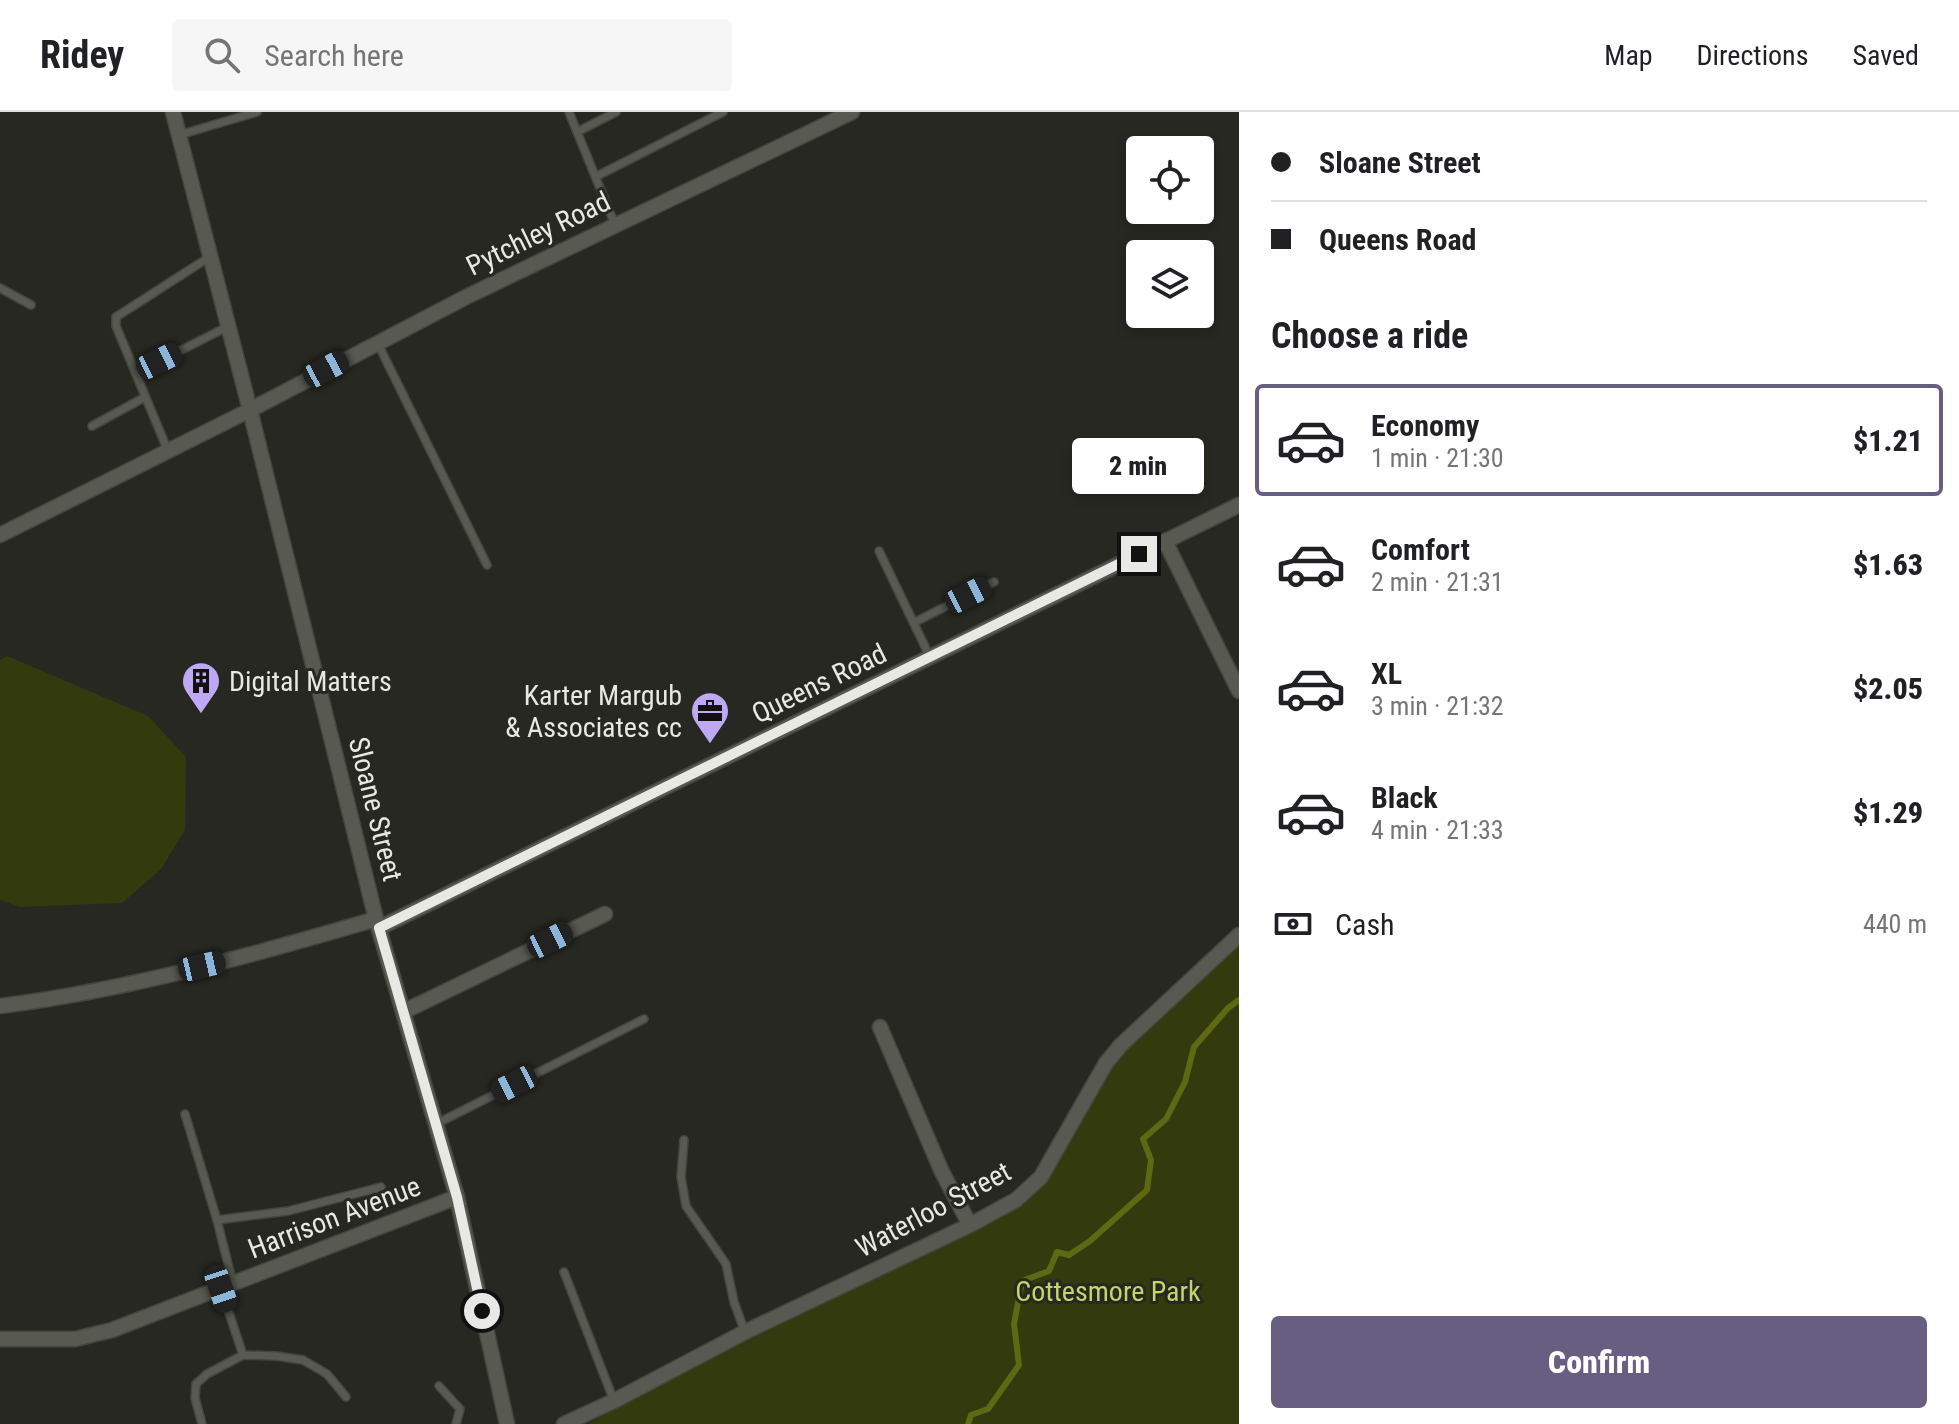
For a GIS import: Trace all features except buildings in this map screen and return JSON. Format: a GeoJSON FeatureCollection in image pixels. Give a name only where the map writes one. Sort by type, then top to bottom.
{"type":"FeatureCollection","features":[{"type":"Feature","properties":{"kind":"street","name":"Sloane Street"},"geometry":{"type":"LineString","coordinates":[[173,112],[378,923],[457,1197],[507,1424]]}},
{"type":"Feature","properties":{"kind":"street","name":"Pytchley Road"},"geometry":{"type":"LineString","coordinates":[[0,535],[250,410],[377,342],[852,112]]}},
{"type":"Feature","properties":{"kind":"street","name":"Queens Road"},"geometry":{"type":"LineString","coordinates":[[0,1006],[63,998],[378,923],[1239,505]]}},
{"type":"Feature","properties":{"kind":"street"},"geometry":{"type":"LineString","coordinates":[[1165,541],[1239,691]]}},
{"type":"Feature","properties":{"kind":"street"},"geometry":{"type":"LineString","coordinates":[[405,1011],[605,914]]}},
{"type":"Feature","properties":{"kind":"street","name":"Waterloo Street"},"geometry":{"type":"LineString","coordinates":[[564,1424],[1016,1200],[1030,1189],[1060,1148],[1106,1063],[1121,1045],[1239,935]]}},
{"type":"Feature","properties":{"kind":"street"},"geometry":{"type":"LineString","coordinates":[[880,1027],[942,1172],[970,1225]]}},
{"type":"Feature","properties":{"kind":"street","name":"Harrison Avenue"},"geometry":{"type":"LineString","coordinates":[[0,1339],[75,1339],[112,1330],[457,1197]]}},
{"type":"Feature","properties":{"kind":"lane"},"geometry":{"type":"LineString","coordinates":[[179,135],[255,112]]}},
{"type":"Feature","properties":{"kind":"lane"},"geometry":{"type":"LineString","coordinates":[[569,112],[615,225]]}},
{"type":"Feature","properties":{"kind":"lane"},"geometry":{"type":"LineString","coordinates":[[577,132],[616,112]]}},
{"type":"Feature","properties":{"kind":"lane"},"geometry":{"type":"LineString","coordinates":[[597,176],[723,112]]}},
{"type":"Feature","properties":{"kind":"lane"},"geometry":{"type":"LineString","coordinates":[[168,451],[116,326],[116,317],[211,256]]}},
{"type":"Feature","properties":{"kind":"lane"},"geometry":{"type":"LineString","coordinates":[[0,288],[31,305]]}},
{"type":"Feature","properties":{"kind":"lane"},"geometry":{"type":"LineString","coordinates":[[136,373],[229,326]]}},
{"type":"Feature","properties":{"kind":"lane"},"geometry":{"type":"LineString","coordinates":[[377,342],[487,565]]}},
{"type":"Feature","properties":{"kind":"lane"},"geometry":{"type":"LineString","coordinates":[[92,426],[145,397]]}},
{"type":"Feature","properties":{"kind":"lane"},"geometry":{"type":"LineString","coordinates":[[879,551],[930,657]]}},
{"type":"Feature","properties":{"kind":"lane"},"geometry":{"type":"LineString","coordinates":[[915,622],[994,582]]}},
{"type":"Feature","properties":{"kind":"lane"},"geometry":{"type":"LineString","coordinates":[[436,1124],[644,1019]]}},
{"type":"Feature","properties":{"kind":"lane"},"geometry":{"type":"LineString","coordinates":[[185,1114],[217,1220],[227,1287],[243,1355]]}},
{"type":"Feature","properties":{"kind":"lane"},"geometry":{"type":"LineString","coordinates":[[684,1140],[681,1177],[686,1206],[726,1264],[734,1302],[745,1332]]}},
{"type":"Feature","properties":{"kind":"lane"},"geometry":{"type":"LineString","coordinates":[[217,1220],[288,1211],[381,1187]]}},
{"type":"Feature","properties":{"kind":"lane"},"geometry":{"type":"LineString","coordinates":[[564,1272],[614,1401]]}},
{"type":"Feature","properties":{"kind":"lane"},"geometry":{"type":"LineString","coordinates":[[202,1424],[195,1398],[196,1384],[207,1374],[243,1355],[303,1360],[327,1374],[346,1397]]}},
{"type":"Feature","properties":{"kind":"lane"},"geometry":{"type":"LineString","coordinates":[[439,1386],[460,1409],[456,1424]]}},
{"type":"Feature","properties":{"kind":"green space"},"geometry":{"type":"Polygon","coordinates":[[[7,656],[148,716],[186,757],[185,830],[161,869],[122,903],[20,907],[0,900],[0,660],[7,656]]]}},
{"type":"Feature","properties":{"kind":"green space","name":"Cottesmore Park"},"geometry":{"type":"Polygon","coordinates":[[[1239,935],[1239,1424],[588,1424],[1037,1179],[1108,1062],[1239,935]]]}},
{"type":"Feature","properties":{"kind":"waterway"},"geometry":{"type":"LineString","coordinates":[[968,1424],[971,1415],[988,1409],[1019,1365],[1014,1324],[1022,1281],[1049,1271],[1057,1252],[1069,1255],[1090,1241],[1147,1190],[1151,1160],[1143,1139],[1166,1119],[1185,1082],[1194,1047],[1228,1008],[1239,1000]]}},
{"type":"Feature","properties":{"kind":"place","name":"Digital Matters"},"geometry":{"type":"Point","coordinates":[201,715]}},
{"type":"Feature","properties":{"kind":"place","name":"Karter Margub & Associates cc"},"geometry":{"type":"Point","coordinates":[710,745]}},
{"type":"Feature","properties":{"kind":"route"},"geometry":{"type":"LineString","coordinates":[[482,1311],[457,1197],[379,928],[1139,554]]}}]}
